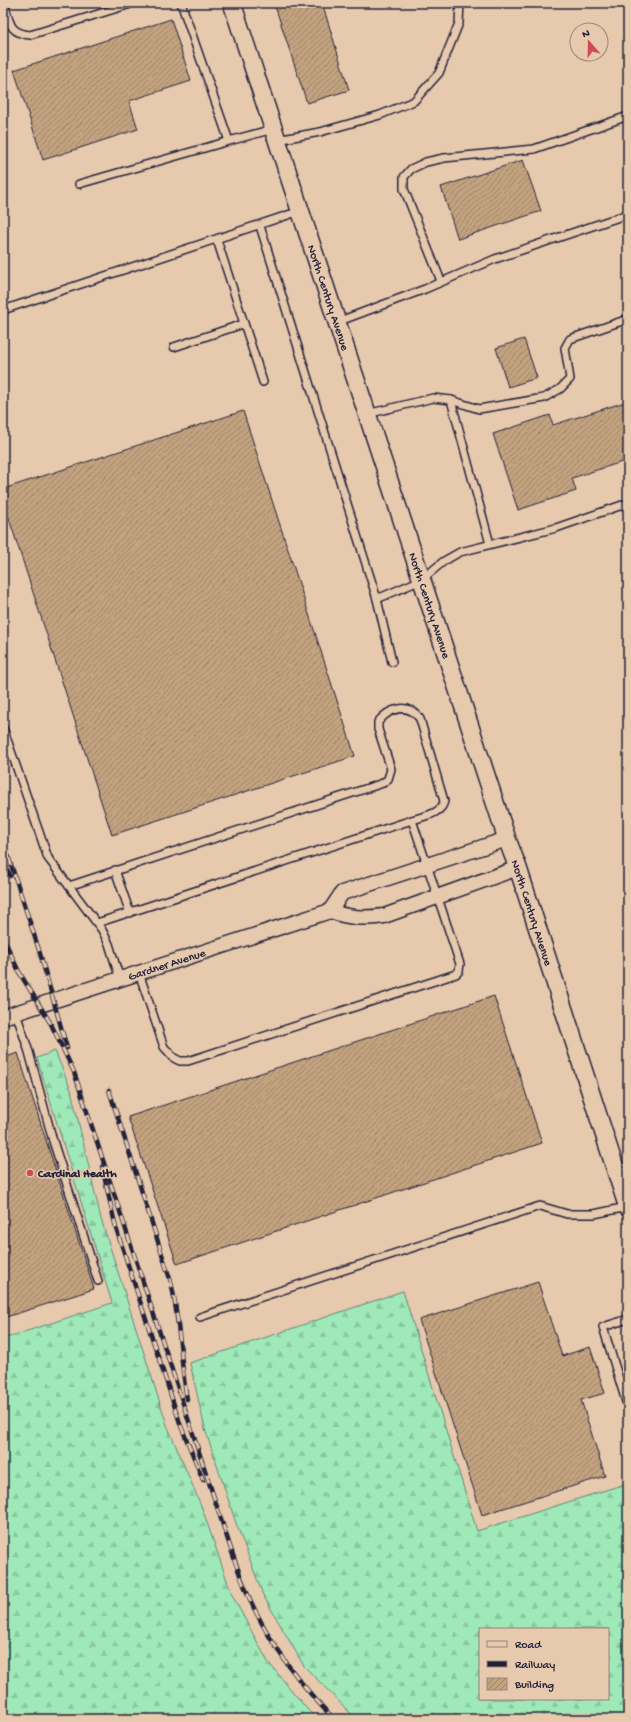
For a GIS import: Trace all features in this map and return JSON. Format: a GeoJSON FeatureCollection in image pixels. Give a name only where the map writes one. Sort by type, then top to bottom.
{"type":"FeatureCollection","features":[{"type":"Feature","properties":{"kind":"street","name":"North Century Avenue"},"geometry":{"type":"LineString","coordinates":[[232,3],[421,580],[518,868],[628,1208]]}},
{"type":"Feature","properties":{"kind":"street"},"geometry":{"type":"LineString","coordinates":[[507,839],[342,893],[330,911],[343,916],[364,919],[384,916],[518,868]]}},
{"type":"Feature","properties":{"kind":"street","name":"Gardner Avenue"},"geometry":{"type":"LineString","coordinates":[[9,1015],[330,911]]}},
{"type":"Feature","properties":{"kind":"lane"},"geometry":{"type":"LineString","coordinates":[[4,3],[12,28],[19,34],[30,34],[134,3]]}},
{"type":"Feature","properties":{"kind":"lane"},"geometry":{"type":"LineString","coordinates":[[181,3],[229,141]]}},
{"type":"Feature","properties":{"kind":"lane"},"geometry":{"type":"LineString","coordinates":[[79,184],[229,141],[275,135],[320,132],[380,115],[414,100],[439,73],[460,23],[460,3]]}},
{"type":"Feature","properties":{"kind":"lane"},"geometry":{"type":"LineString","coordinates":[[441,282],[404,189],[404,177],[411,169],[426,162],[444,158],[534,149],[628,116]]}},
{"type":"Feature","properties":{"kind":"lane"},"geometry":{"type":"LineString","coordinates":[[3,310],[260,226],[300,211]]}},
{"type":"Feature","properties":{"kind":"lane"},"geometry":{"type":"LineString","coordinates":[[337,322],[441,282],[495,259],[628,214]]}},
{"type":"Feature","properties":{"kind":"lane"},"geometry":{"type":"LineString","coordinates":[[260,226],[377,599],[392,662]]}},
{"type":"Feature","properties":{"kind":"lane"},"geometry":{"type":"LineString","coordinates":[[217,240],[263,382]]}},
{"type":"Feature","properties":{"kind":"lane"},"geometry":{"type":"LineString","coordinates":[[367,414],[433,398],[451,400],[479,409],[544,398],[560,390],[570,379],[566,348],[570,339],[628,319]]}},
{"type":"Feature","properties":{"kind":"lane"},"geometry":{"type":"LineString","coordinates":[[174,346],[243,324]]}},
{"type":"Feature","properties":{"kind":"lane"},"geometry":{"type":"LineString","coordinates":[[451,400],[490,544]]}},
{"type":"Feature","properties":{"kind":"lane"},"geometry":{"type":"LineString","coordinates":[[377,599],[421,580],[444,560],[460,552],[556,528],[628,503]]}},
{"type":"Feature","properties":{"kind":"lane"},"geometry":{"type":"LineString","coordinates":[[69,886],[388,780],[391,769],[378,729],[378,722],[388,712],[400,709],[410,709],[416,713],[420,719],[444,801],[443,806],[439,811],[97,924]]}},
{"type":"Feature","properties":{"kind":"lane"},"geometry":{"type":"LineString","coordinates":[[3,728],[48,858],[97,924],[109,944],[120,979]]}},
{"type":"Feature","properties":{"kind":"lane"},"geometry":{"type":"LineString","coordinates":[[139,973],[164,1047],[174,1058],[180,1061],[195,1059],[453,976],[459,971],[460,964],[412,820]]}},
{"type":"Feature","properties":{"kind":"lane"},"geometry":{"type":"LineString","coordinates":[[116,870],[130,913]]}},
{"type":"Feature","properties":{"kind":"lane"},"geometry":{"type":"LineString","coordinates":[[9,1015],[37,1081],[53,1141],[98,1280]]}},
{"type":"Feature","properties":{"kind":"lane"},"geometry":{"type":"LineString","coordinates":[[200,1317],[540,1206],[567,1214],[594,1214],[628,1208]]}},
{"type":"Feature","properties":{"kind":"lane"},"geometry":{"type":"LineString","coordinates":[[628,1319],[603,1327],[628,1408]]}},
{"type":"Feature","properties":{"kind":"green space"},"geometry":{"type":"Polygon","coordinates":[[[55,1051],[71,1090],[101,1219],[167,1425],[202,1508],[232,1595],[268,1662],[317,1719],[3,1719],[3,1339],[112,1303],[37,1058],[55,1051]]]}},
{"type":"Feature","properties":{"kind":"green space"},"geometry":{"type":"Polygon","coordinates":[[[403,1291],[477,1531],[628,1483],[628,1719],[356,1719],[304,1666],[263,1595],[236,1523],[205,1429],[190,1363],[403,1291]]]}},
{"type":"Feature","properties":{"kind":"building"},"geometry":{"type":"Polygon","coordinates":[[[274,3],[322,3],[349,90],[307,103],[274,3]]]}},
{"type":"Feature","properties":{"kind":"building"},"geometry":{"type":"Polygon","coordinates":[[[171,19],[191,81],[129,101],[138,129],[43,160],[14,70],[171,19]]]}},
{"type":"Feature","properties":{"kind":"building"},"geometry":{"type":"Polygon","coordinates":[[[523,160],[541,211],[458,239],[441,187],[523,160]]]}},
{"type":"Feature","properties":{"kind":"building"},"geometry":{"type":"Polygon","coordinates":[[[524,339],[537,378],[508,387],[496,348],[524,339]]]}},
{"type":"Feature","properties":{"kind":"building"},"geometry":{"type":"Polygon","coordinates":[[[628,401],[628,460],[572,478],[576,491],[518,510],[493,434],[550,415],[553,425],[628,401]]]}},
{"type":"Feature","properties":{"kind":"building"},"geometry":{"type":"Polygon","coordinates":[[[243,411],[355,756],[112,835],[3,500],[3,489],[243,411]]]}},
{"type":"Feature","properties":{"kind":"building"},"geometry":{"type":"Polygon","coordinates":[[[494,996],[542,1143],[177,1264],[128,1117],[494,996]]]}},
{"type":"Feature","properties":{"kind":"building","name":"Cardinal Health"},"geometry":{"type":"Polygon","coordinates":[[[18,1053],[94,1289],[3,1318],[3,1058],[18,1053]]]}},
{"type":"Feature","properties":{"kind":"building"},"geometry":{"type":"Polygon","coordinates":[[[538,1282],[562,1356],[590,1347],[605,1393],[581,1400],[605,1476],[482,1515],[419,1320],[538,1282]]]}},
{"type":"Feature","properties":{"kind":"railway"},"geometry":{"type":"LineString","coordinates":[[3,840],[39,950],[67,1048]]}},
{"type":"Feature","properties":{"kind":"railway"},"geometry":{"type":"LineString","coordinates":[[3,861],[10,876]]}},
{"type":"Feature","properties":{"kind":"railway"},"geometry":{"type":"LineString","coordinates":[[3,937],[19,972],[51,1024],[74,1072],[245,1588],[270,1638],[280,1653],[300,1681],[334,1719]]}},
{"type":"Feature","properties":{"kind":"railway"},"geometry":{"type":"LineString","coordinates":[[109,1090],[171,1282],[187,1399]]}},
{"type":"Feature","properties":{"kind":"railway"},"geometry":{"type":"LineString","coordinates":[[102,1167],[116,1228],[181,1426],[203,1480]]}},
{"type":"Feature","properties":{"kind":"place","name":"Cardinal Health"},"geometry":{"type":"Point","coordinates":[30,1173]}}]}
